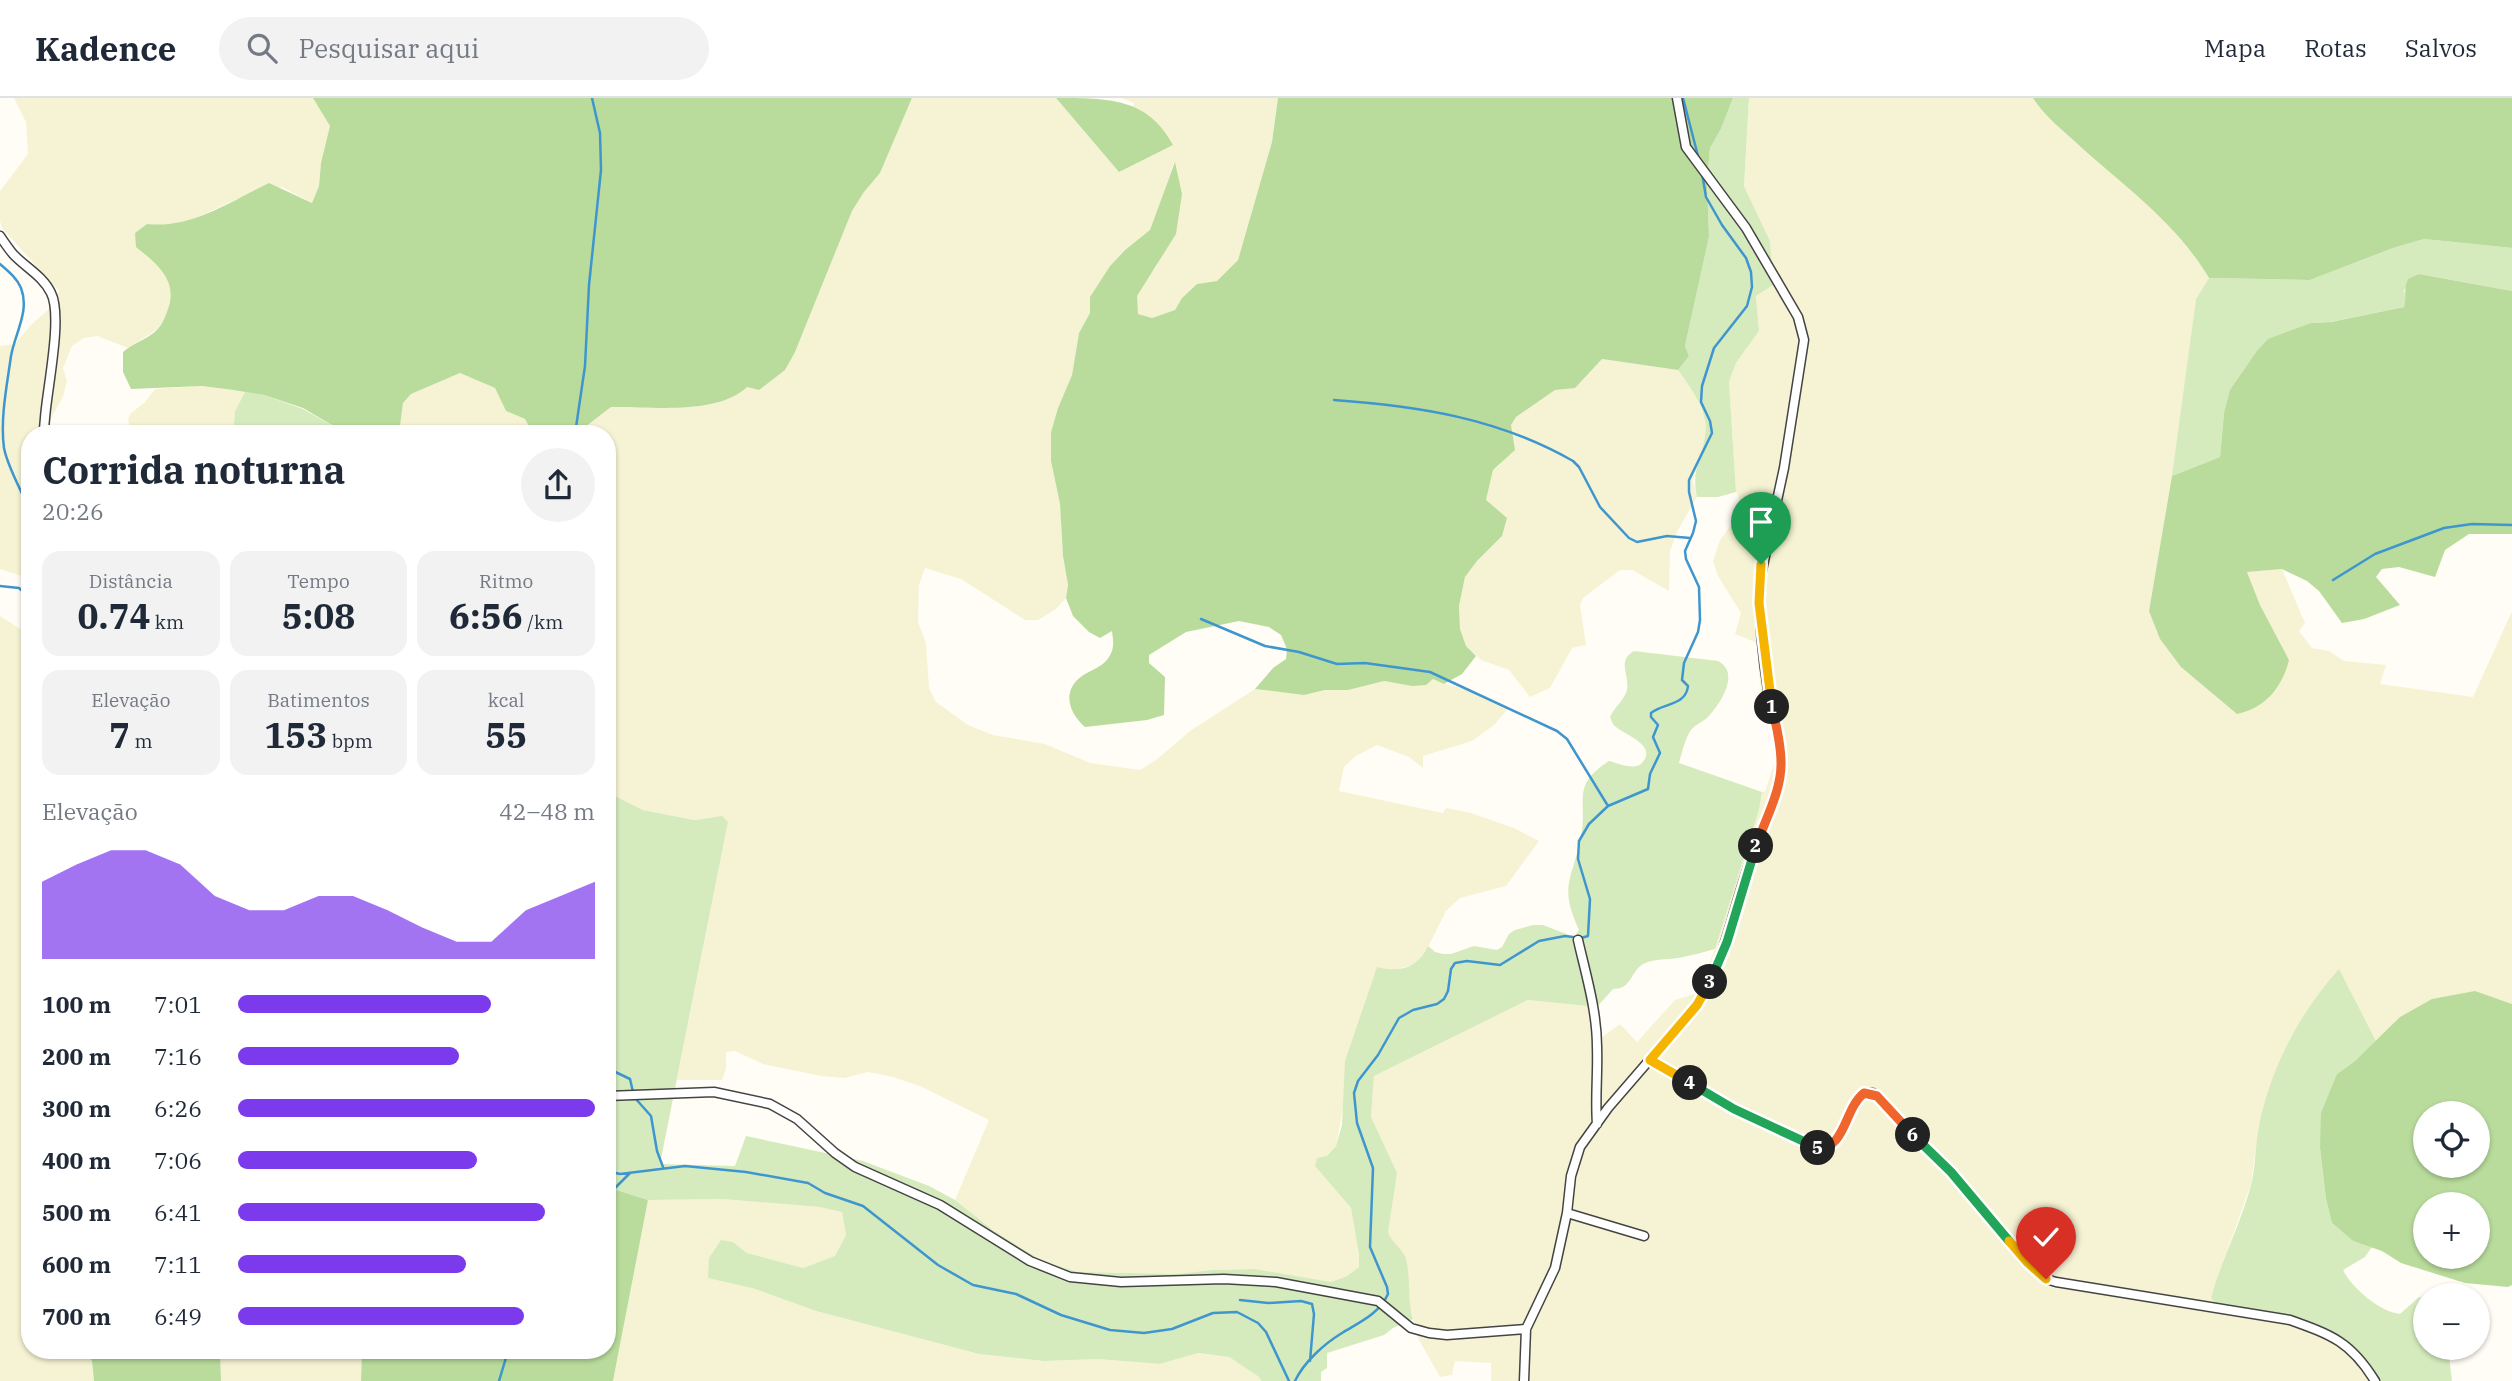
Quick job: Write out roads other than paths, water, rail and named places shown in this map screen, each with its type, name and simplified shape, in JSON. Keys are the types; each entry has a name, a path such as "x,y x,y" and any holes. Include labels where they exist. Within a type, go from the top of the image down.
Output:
{"street":[{"path":"1524,1381 1526,1329 1555,1268 1567,1213 1574,1160 1597,1124 1697,1005 1708,987 1727,942 1747,869 1779,779 1780,747 1769,693 1759,584 1784,468 1804,340 1803,328 1746,228 1686,147 1677,98"},
{"path":"0,236 13,253 43,281 55,304 44,425"},
{"path":"1578,940 1594,1006 1597,1124"},
{"path":"1650,1060 1734,1109 1819,1148 1835,1143 1856,1101 1864,1093 1873,1093 1951,1172 2028,1263 2046,1279 2290,1320 2316,1329 2350,1347 2375,1381"},
{"path":"616,1097 714,1092 770,1104 797,1119 855,1167 940,1205 1013,1252 1046,1269 1070,1277 1121,1282 1224,1279 1276,1282 1378,1301 1411,1328 1420,1332 1447,1335 1526,1329"},
{"path":"1567,1213 1644,1236"}],"waterway":[{"path":"576,425 585,366 589,285 601,170 600,133 592,98"},
{"path":"1683,98 1699,160"},
{"path":"1295,1381 1315,1354 1335,1337 1374,1312 1388,1294 1370,1247 1373,1168 1357,1123 1354,1093 1358,1081 1378,1055 1399,1018 1444,999 1455,963 1467,961 1500,965 1539,941 1565,936 1588,936 1590,899 1578,859 1579,841 1589,824 1608,806 1648,789 1650,774 1660,753 1653,737 1658,725 1651,713 1679,701 1686,692 1688,686 1682,680 1684,663 1698,632 1700,620 1699,587 1685,551 1696,521 1689,480 1712,433 1710,421 1701,402 1702,386 1714,348 1747,306 1752,287 1746,258 1706,197 1702,173"},
{"path":"0,264 17,281 24,305 13,347 3,414 4,448 21,492"},
{"path":"1334,400 1427,411 1487,424 1516,434 1573,461 1579,467 1600,507 1629,538 1637,542 1667,536 1690,538"},
{"path":"2333,580 2375,554 2444,528 2472,524 2512,525"},
{"path":"0,586 21,590"},
{"path":"1201,619 1265,646 1299,652 1337,664 1365,663 1430,672 1557,731 1567,739 1608,806"},
{"path":"616,1072 630,1079 633,1092"},
{"path":"635,1098 651,1116 657,1151 663,1167"},
{"path":"616,1173 685,1166 746,1172 808,1183 825,1193 863,1206 938,1265 973,1285 1016,1294 1061,1315 1110,1330 1144,1333 1172,1329 1213,1313 1237,1312 1258,1323 1266,1332 1289,1381"},
{"path":"616,1187 630,1173"},
{"path":"1240,1300 1268,1303 1301,1301 1312,1304 1314,1314 1310,1361"},
{"path":"499,1381 506,1359"}]}
